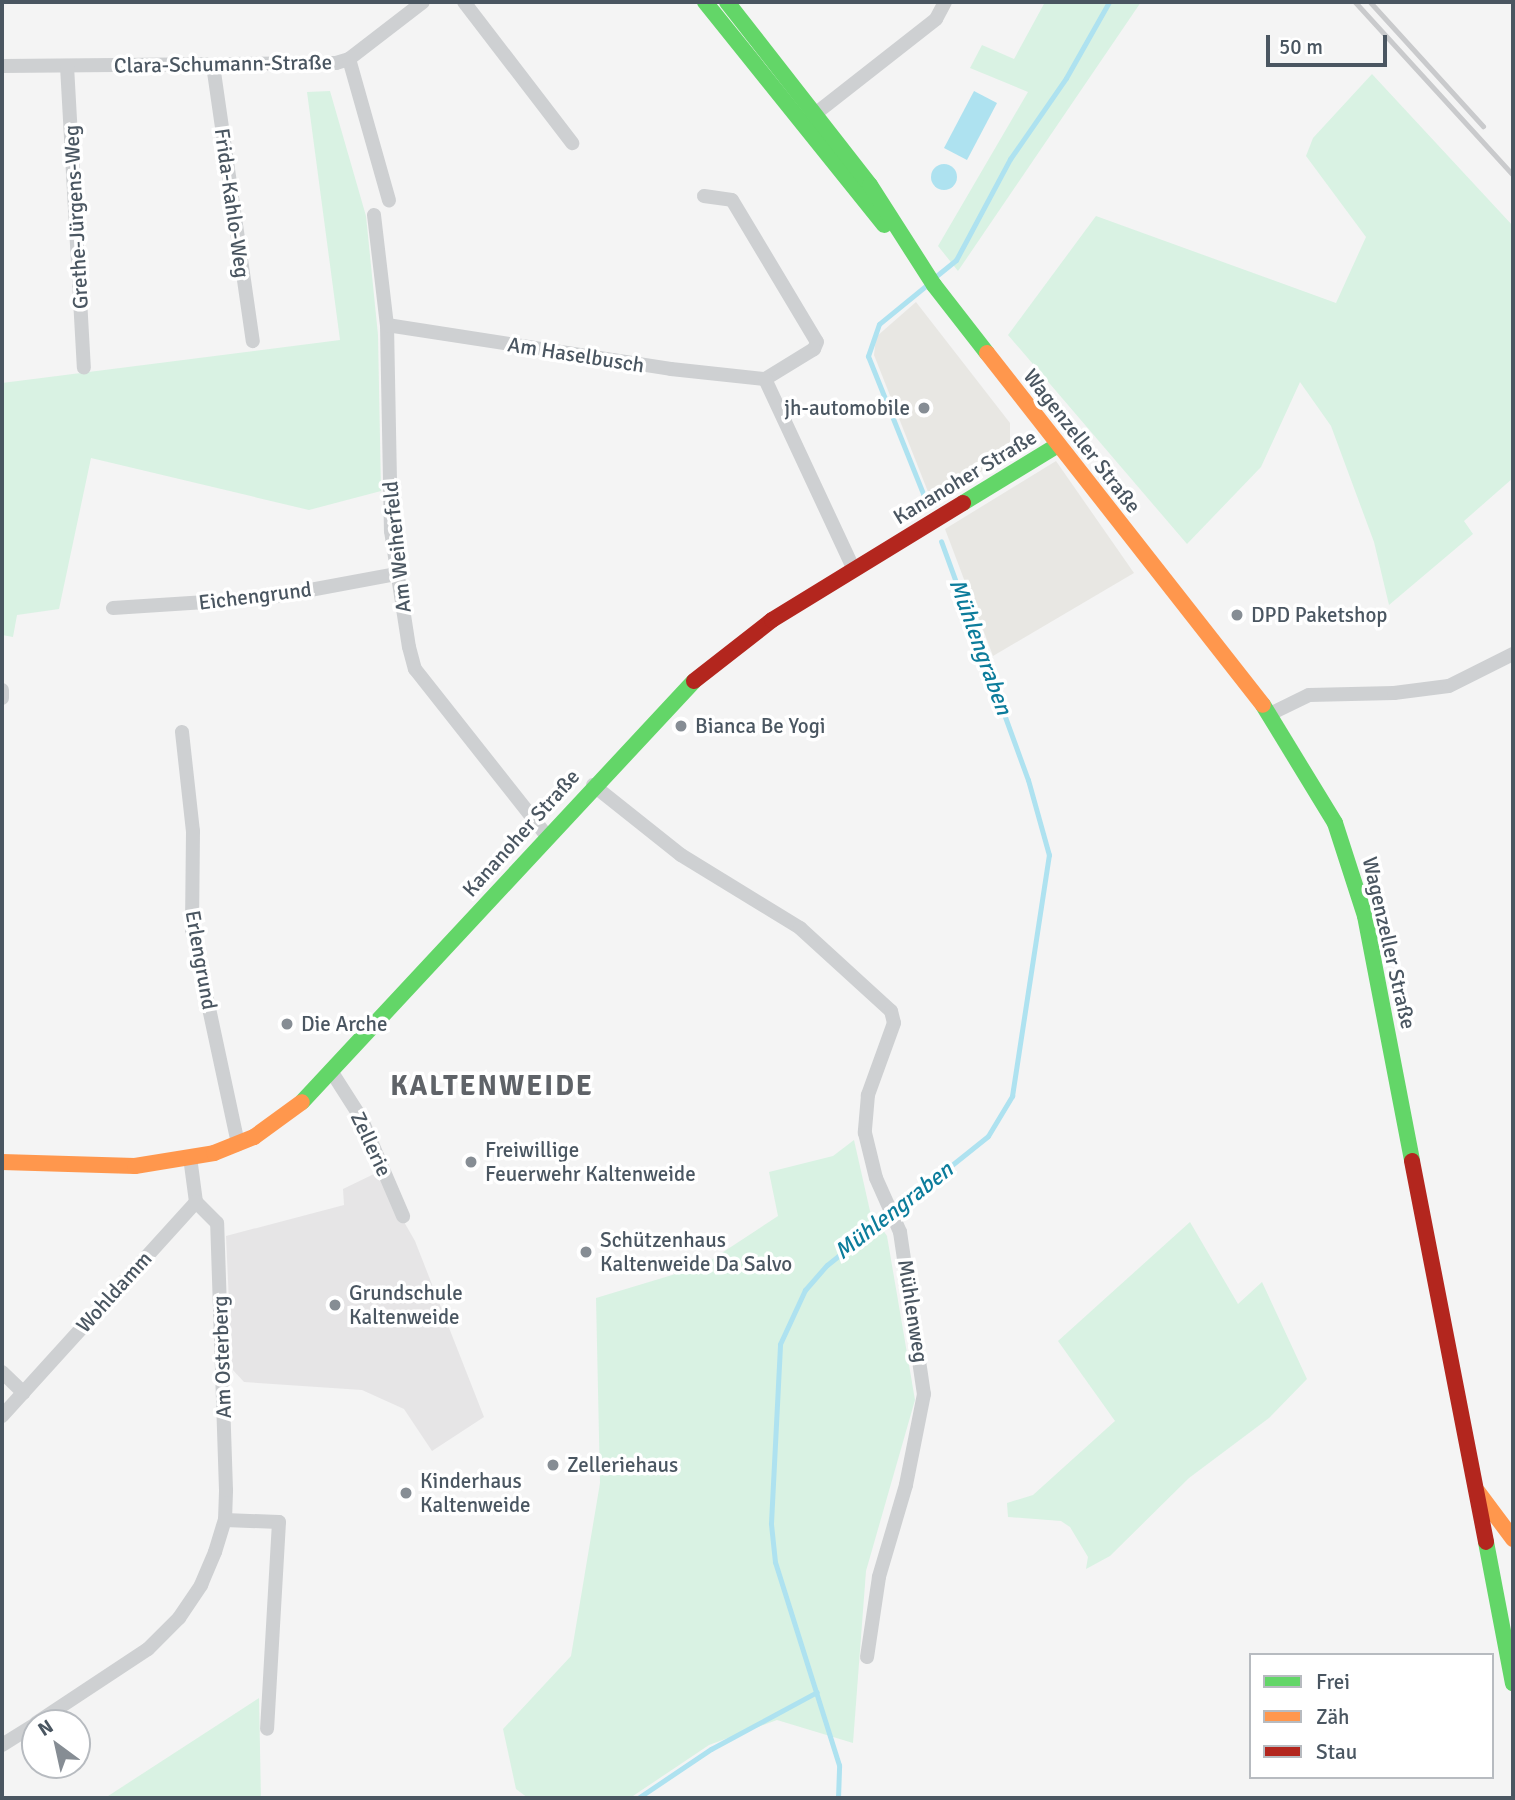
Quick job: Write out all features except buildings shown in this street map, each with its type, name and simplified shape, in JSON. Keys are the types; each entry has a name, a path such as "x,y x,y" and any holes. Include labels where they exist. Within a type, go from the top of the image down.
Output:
{"main road":[{"name":"Wagenzeller Straße","path":"705,2 855,193 915,260 1270,714 1310,777 1352,864 1444,1316 1499,1616 1508,1633 1513,1683"},
{"name":"Wagenzeller Straße","path":"727,2 870,184 915,260"},
{"name":"Kananoher Straße","path":"2,1162 135,1166 190,1157 238,1143 288,1115 333,1074 546,835 661,711 718,660 853,568 1058,445"},
{"path":"1473,1484 1513,1539"},
{"path":"1499,1616 1513,1605"}],"street":[{"name":"Clara-Schumann-Straße","path":"2,66 213,65 349,60 424,2"},
{"path":"464,2 572,143"},
{"path":"815,114 936,19 945,2"},
{"path":"349,60 389,200"},
{"name":"Frida-Kahlo-Weg","path":"213,65 253,341"},
{"name":"Grethe-Jürgens-Weg","path":"67,66 85,368"},
{"path":"704,195 732,200 817,342 814,349 765,379 853,568"},
{"name":"Am Weiherfeld","path":"374,215 387,326 389,482 397,574 415,669 546,835"},
{"name":"Am Haselbusch","path":"387,326 745,380 765,379"},
{"name":"Eichengrund","path":"113,608 267,598 397,574"},
{"path":"1270,714 1309,695 1394,693 1449,686 1513,653"},
{"path":"2,690 2,698"},
{"name":"Erlengrund","path":"182,732 193,831 192,929 238,1143"},
{"name":"Mühlenweg","path":"593,785 681,855 800,928 891,1011 894,1023 867,1095 865,1133 876,1178 896,1221 925,1394 906,1485 879,1577 867,1657"},
{"name":"Zellerie","path":"333,1074 361,1118 403,1216"},
{"path":"190,1157 196,1202"},
{"name":"Wohldamm","path":"2,1416 196,1202"},
{"name":"Am Osterberg","path":"57,1709 148,1649 179,1618 201,1585 225,1520 217,1223 196,1202"},
{"path":"2,1372 24,1393"},
{"path":"225,1520 279,1521 267,1729"},
{"name":"Am Osterberg","path":"2,1745 21,1733"}],"shaded area":[{"path":"916,302 1010,423 1010,442 997,462 932,502 874,355 876,337"},
{"path":"1056,461 1134,573 993,656 945,529"},
{"name":"Grundschule Kaltenweide","path":"376,1173 415,1241 484,1417 432,1451 404,1409 362,1390 244,1382 232,1369 226,1236 344,1205 343,1189"}],"green space":[{"path":"1045,2 1141,2 958,271 938,246 1028,92 970,68 982,45 1014,59"},
{"path":"1372,74 1513,226 1513,478 1464,521 1473,534 1389,605 1374,542 1331,426 1300,382 1261,467 1187,544 1008,335 1096,216 1336,303 1366,237 1306,156 1313,138"},
{"path":"330,91 366,216 378,335 381,491 309,510 91,458 59,609 17,615 13,637 2,635 2,383 340,340 307,92"},
{"path":"854,1140 870,1211 887,1236 915,1400 866,1571 853,1743 777,1720 709,1745 630,1798 528,1798 516,1789 503,1729 571,1656 600,1483 596,1298 702,1266 778,1216 769,1172 833,1156"},
{"path":"1190,1222 1238,1304 1262,1282 1307,1379 1269,1418 1189,1478 1110,1556 1086,1569 1088,1557 1070,1527 1061,1521 1008,1517 1007,1503 1033,1495 1115,1421 1058,1341"},
{"path":"259,1698 261,1798 105,1798"}],"water":[{"path":"974,91 997,103 967,160 944,148"},
{"path":"944,164 953,168 957,177 953,186 944,190 935,186 931,177 935,168"}],"waterway":[{"name":"Mühlengraben","path":"935,277 956,260 1010,159 1066,78 1109,2"},
{"name":"Mühlengraben","path":"928,284 879,324 868,356 928,506"},
{"name":"Mühlengraben","path":"838,1798 839,1765 775,1562 771,1523 780,1344 805,1290 827,1265 988,1136 1012,1096 1049,855 1028,780 941,541"},
{"name":"Mühlengraben","path":"638,1798 711,1749 817,1692"}],"railway":[{"path":"1355,2 1513,175"},
{"path":"1370,2 1483,126"}],"traffic: fast":[{"path":"705,2 884,225"},
{"path":"727,2 870,185 934,285 987,353"},
{"path":"963,503 1058,445"},
{"path":"302,1102 694,681"},
{"path":"1263,705 1335,823 1365,916 1412,1161"},
{"path":"1486,1542 1513,1683"}],"traffic: slow":[{"path":"987,353 1263,705"},
{"path":"2,1162 135,1166 214,1153 254,1137 302,1102"},
{"path":"1478,1492 1513,1539"}],"traffic: jam":[{"path":"694,681 772,620 963,503"},
{"path":"1412,1161 1486,1542"}],"place":[{"name":"jh-automobile","path":"924,408"},
{"name":"DPD Paketshop","path":"1237,615"},
{"name":"Bianca Be Yogi","path":"681,726"},
{"name":"Die Arche","path":"287,1024"},
{"name":"Freiwillige Feuerwehr Kaltenweide","path":"471,1162"},
{"name":"Schützenhaus Kaltenweide Da Salvo","path":"586,1252"},
{"name":"Grundschule Kaltenweide","path":"335,1305"},
{"name":"Zelleriehaus","path":"553,1465"},
{"name":"Kinderhaus Kaltenweide","path":"406,1493"}],"district":[{"name":"KALTENWEIDE","path":"492,1086"}]}
